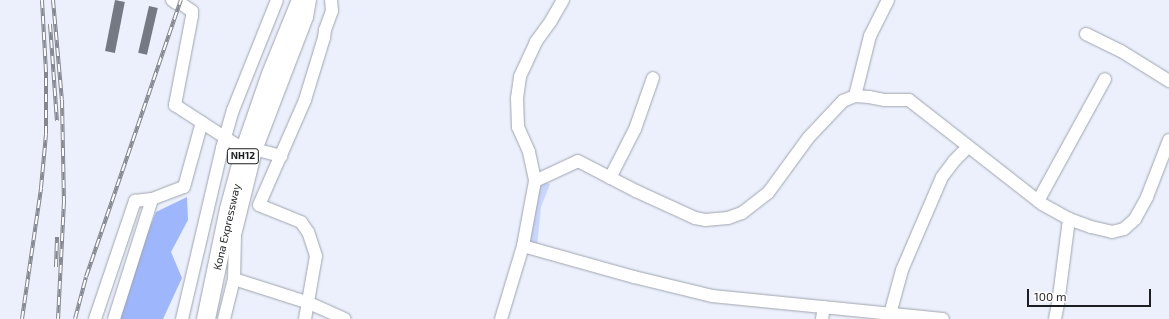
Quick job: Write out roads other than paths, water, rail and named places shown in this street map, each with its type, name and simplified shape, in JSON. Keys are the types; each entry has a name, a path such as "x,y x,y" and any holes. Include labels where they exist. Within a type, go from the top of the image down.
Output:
{"highway":[{"name":"Kona Expressway","path":"195,319 263,60 288,0"},
{"name":"Kona Expressway","path":"206,319 229,209 240,145 301,0"}],"street":[{"path":"224,319 234,278 240,145 233,110 277,0"},
{"path":"182,319 209,198 240,145 307,16 310,0"},
{"path":"305,319 316,256 308,232 300,222 258,205 305,100 332,11 331,0"},
{"path":"501,319 523,246 535,181 529,152 518,127 517,98 520,77 536,42 551,21 563,0"},
{"path":"855,96 870,36 888,0"},
{"path":"177,3 192,11 192,16 175,105 240,145 281,156"},
{"path":"1086,34 1121,51 1169,81"},
{"path":"610,178 635,128 653,78"},
{"path":"1038,201 1105,79"},
{"path":"535,181 578,161 636,192 695,218 705,220 728,218 742,214 768,193 809,137 843,101 855,96 869,96 884,100 909,100 1038,201 1069,219 1091,227 1112,232 1124,229 1131,224 1147,197 1169,140"},
{"path":"95,319 135,201 152,199 184,187 202,122"},
{"path":"890,314 902,270 942,177 954,161 968,147"},
{"path":"114,319 152,199"},
{"path":"1055,319 1069,219"},
{"path":"523,246 634,277 712,296 823,313 890,314 943,319"},
{"path":"234,278 309,303 345,319"}],"water":[{"path":"187,197 188,220 171,252 182,278 163,319 120,319 144,242 156,212"}],"railway":[{"path":"22,319 41,188 46,134 46,72 42,0"},
{"path":"53,0 62,100 64,201 58,319"},
{"path":"75,319 86,277 181,0"},
{"path":"50,24 57,121"},
{"path":"56,267 57,237"}]}
